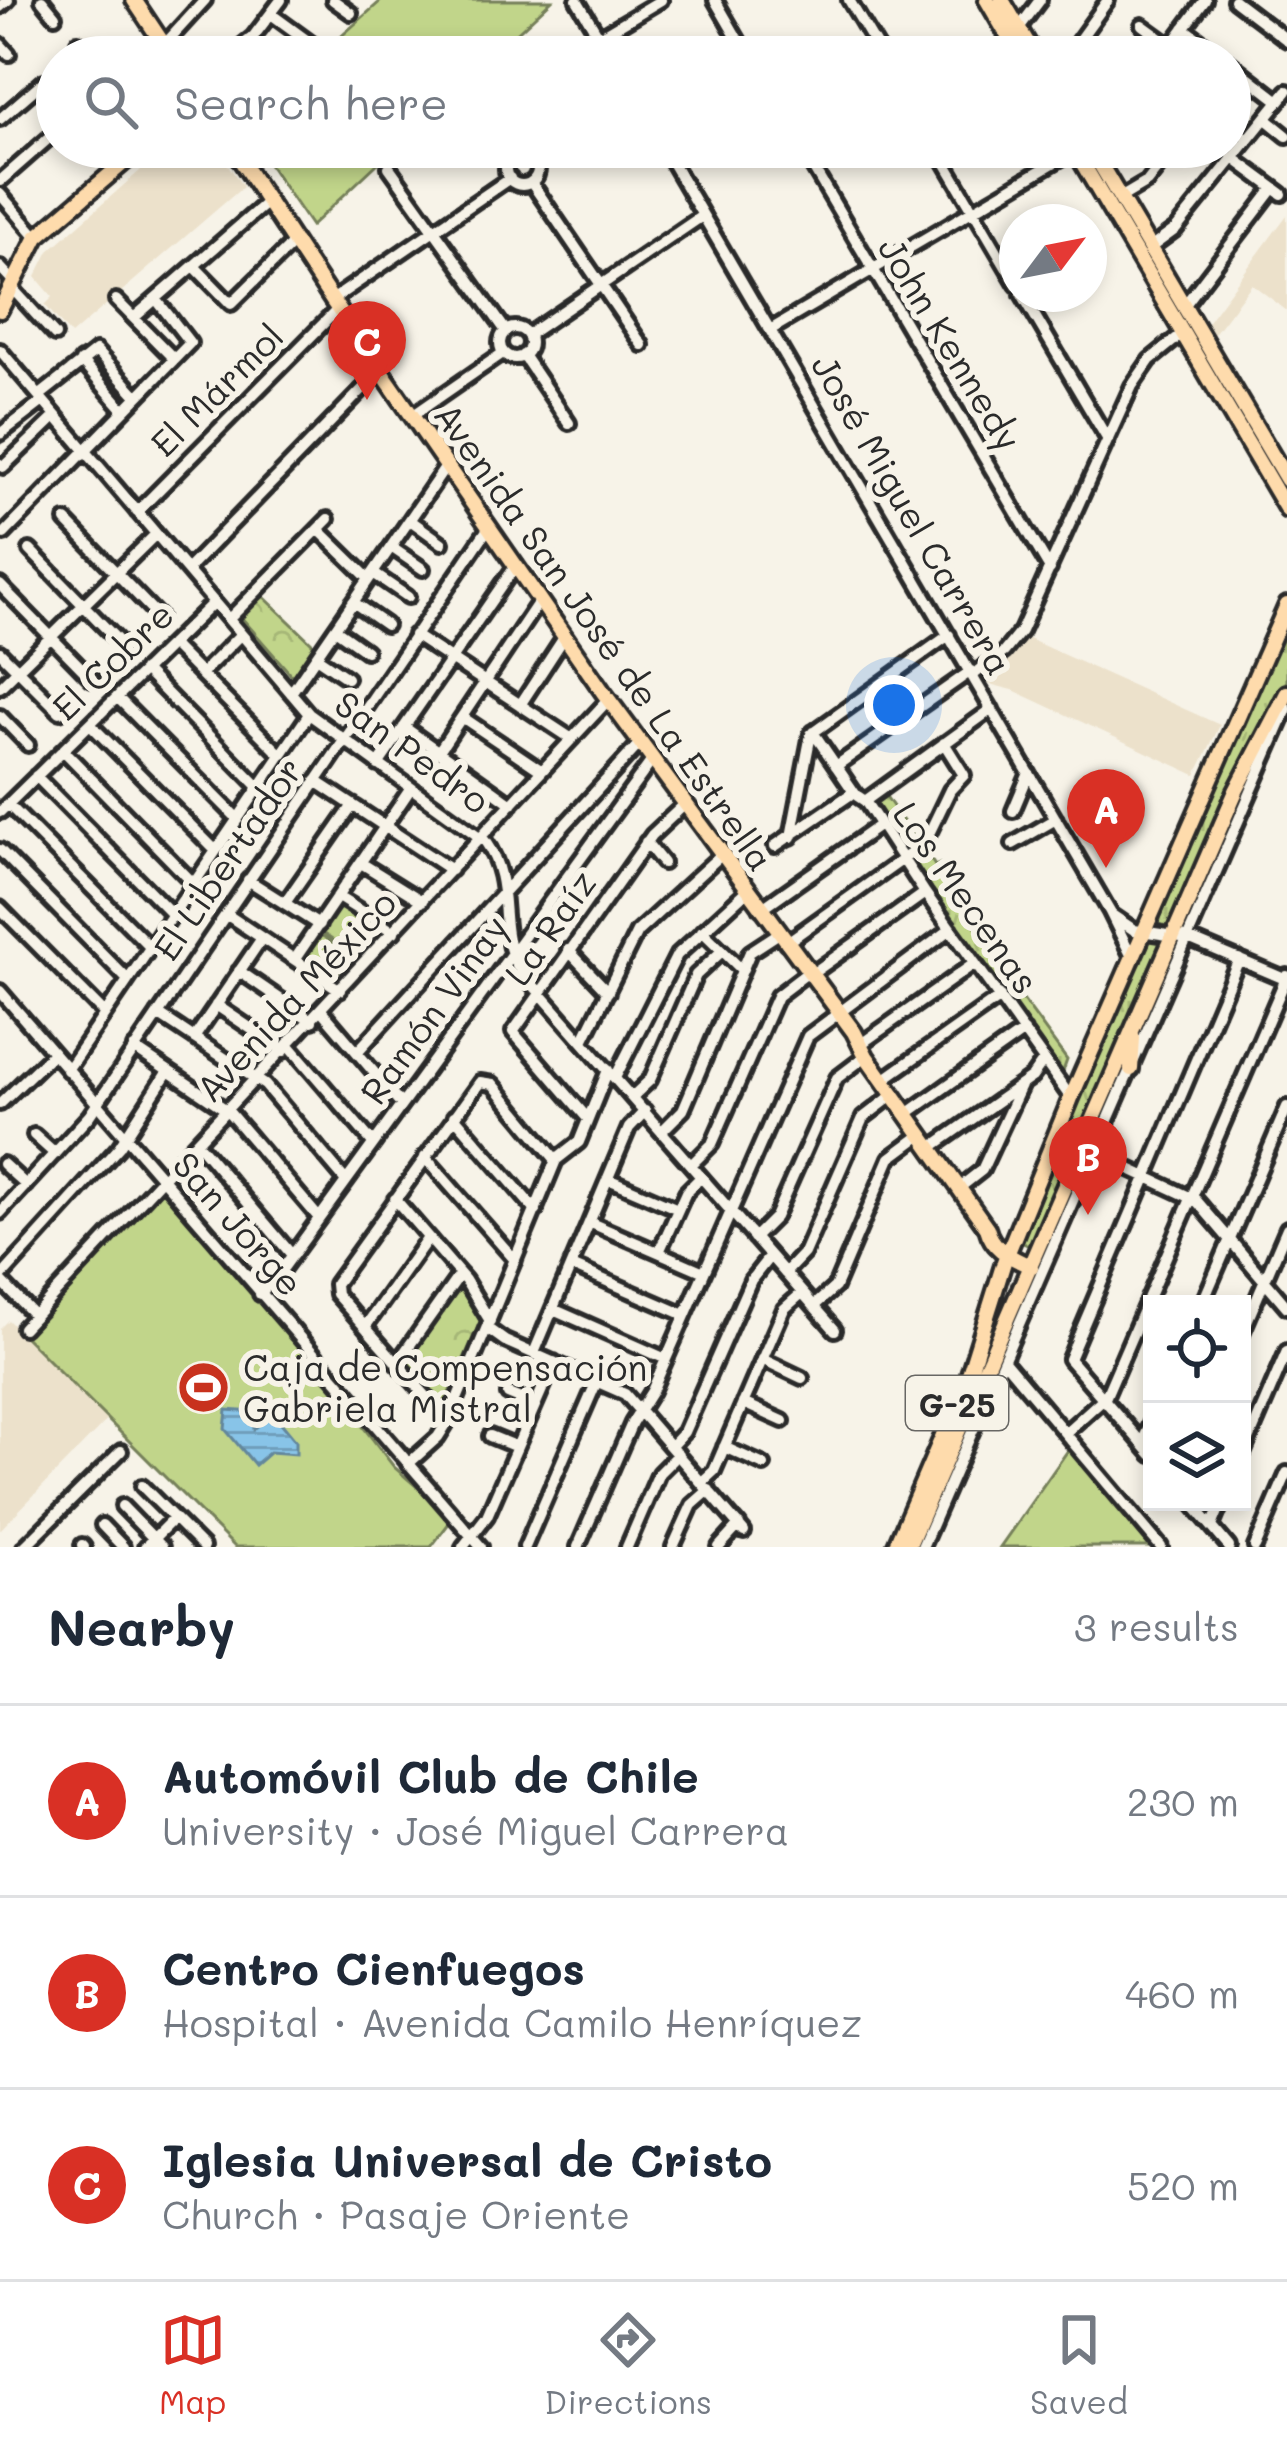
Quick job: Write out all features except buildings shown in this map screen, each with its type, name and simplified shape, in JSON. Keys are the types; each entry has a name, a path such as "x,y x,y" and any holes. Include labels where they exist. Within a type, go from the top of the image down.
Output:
{"main road":[{"path":"987,0 1008,36"},
{"path":"1003,0 1024,36"},
{"path":"140,3 157,36"},
{"path":"0,310 38,237 117,168"},
{"name":"Avenida San José de La Estrella","path":"245,168 609,699 864,1050 987,1228 996,1248 1035,1258"},
{"path":"1090,168 1287,510"},
{"path":"1095,168 1120,199 1287,479"},
{"name":"G-25","path":"895,1547 968,1377 1009,1250 1071,1098 1287,605"},
{"name":"G-25","path":"908,1547 1134,1028 1181,937 1245,770 1287,693"},
{"path":"1131,1069 1134,1028"},
{"path":"1035,1258 1060,1233"},
{"path":"997,1346 1005,1362"}],"street":[{"path":"0,7 8,0"},
{"path":"42,0 55,16"},
{"path":"177,36 205,0"},
{"path":"254,36 280,0"},
{"path":"333,0 351,13"},
{"path":"577,0 598,36"},
{"path":"601,36 661,0"},
{"path":"715,0 736,36"},
{"path":"849,0 870,36"},
{"path":"1019,28 1040,0"},
{"path":"1082,36 1108,0"},
{"path":"1234,0 1287,40"},
{"path":"1178,36 1199,2"},
{"path":"271,14 301,36"},
{"path":"1142,25 1152,36"},
{"path":"1184,28 1194,36"},
{"path":"1251,76 1283,96 1251,136"},
{"path":"0,119 36,89"},
{"path":"1266,118 1287,136"},
{"path":"0,181 36,149"},
{"path":"390,168 506,331"},
{"path":"507,168 519,184 531,182 537,168"},
{"name":"José Miguel Carrera","path":"675,168 950,635 1133,959"},
{"name":"John Kennedy","path":"813,168 1050,569"},
{"path":"948,168 999,254"},
{"path":"770,330 1045,168"},
{"path":"1120,199 1147,182 1158,168"},
{"path":"1150,248 1176,229 1223,168"},
{"path":"1184,306 1278,191 1247,168"},
{"name":"El Mármol","path":"137,512 335,304 510,178"},
{"path":"531,182 642,345"},
{"path":"0,194 38,237"},
{"path":"136,316 268,202"},
{"path":"528,335 702,216"},
{"path":"194,266 231,304 294,242"},
{"path":"0,267 55,335"},
{"path":"4,534 190,340 156,298"},
{"path":"116,300 174,359"},
{"path":"1033,312 1108,440"},
{"path":"520,328 528,335 530,345 523,356 512,358 503,353 500,344 506,331 520,328"},
{"path":"836,766 997,659 1016,638 1138,376 1183,333"},
{"name":"San Pedro","path":"0,350 309,714 482,837 500,865 511,953 538,992 835,1330"},
{"path":"0,434 96,351 137,397"},
{"path":"412,416 503,353"},
{"path":"523,356 569,423"},
{"path":"81,362 124,410"},
{"path":"187,570 381,370"},
{"path":"1,466 56,416"},
{"path":"291,694 446,465"},
{"path":"229,620 328,519"},
{"path":"410,520 442,543"},
{"path":"67,521 159,617"},
{"name":"El Libertador","path":"0,1213 97,1105 489,526"},
{"path":"318,529 371,576 408,597"},
{"path":"0,687 156,534"},
{"path":"391,547 423,569"},
{"path":"30,550 124,647"},
{"path":"378,765 516,565"},
{"path":"0,585 92,679"},
{"path":"439,751 540,600"},
{"name":"El Cobre","path":"4,808 214,602"},
{"path":"353,602 386,625"},
{"path":"335,629 366,650"},
{"path":"201,674 241,634"},
{"path":"414,635 572,740"},
{"path":"791,837 813,732 950,635"},
{"path":"520,705 565,636"},
{"path":"171,644 281,755"},
{"path":"0,652 60,712"},
{"path":"316,657 347,678"},
{"path":"144,670 259,787"},
{"path":"117,698 238,819"},
{"name":"Avenida México","path":"22,1328 609,699"},
{"path":"775,846 992,709"},
{"path":"922,1547 1131,1069 1181,937 1287,709"},
{"path":"67,1070 309,714"},
{"path":"0,716 28,745"},
{"path":"462,717 542,771"},
{"path":"89,724 216,851"},
{"path":"404,727 512,804"},
{"name":"Los Mecenas","path":"813,732 1071,1098"},
{"path":"357,1052 641,742"},
{"path":"662,1131 683,1110 749,952 782,938 927,841 950,790 963,778 963,770 944,742"},
{"path":"63,750 194,884"},
{"name":"Ramón Vinay","path":"260,1294 653,759"},
{"path":"1013,811 1029,773"},
{"path":"36,776 173,914"},
{"path":"316,781 451,870"},
{"path":"295,959 411,788"},
{"name":"La Raíz","path":"588,1119 513,1034 646,842 686,803"},
{"path":"286,903 353,805"},
{"path":"4,808 151,947"},
{"path":"1012,844 1056,819"},
{"path":"761,909 880,825"},
{"path":"646,842 663,862"},
{"path":"0,850 128,980"},
{"path":"583,1042 637,932 722,854"},
{"path":"361,862 422,901"},
{"path":"248,880 319,925"},
{"path":"408,1464 448,1421 556,1160 579,1142 677,955 748,890"},
{"path":"691,1165 712,1144 777,996 925,892"},
{"path":"338,896 394,932"},
{"path":"0,908 105,1014"},
{"path":"1065,1432 1105,1399 1287,978 1181,937 1125,926 1110,912"},
{"path":"226,914 340,990"},
{"path":"578,1547 807,1038 835,1012 951,929"},
{"path":"702,931 742,970"},
{"path":"194,1038 262,938"},
{"path":"568,950 608,992"},
{"path":"632,1097 650,1080 696,975 722,951"},
{"path":"1142,1443 1069,1359 1239,959"},
{"path":"754,1238 775,1217 837,1078 864,1050 975,963"},
{"path":"239,971 317,1016 357,1052 401,1104"},
{"path":"883,1080 1000,997"},
{"name":"San Jorge","path":"2,998 408,1464 467,1542 481,1547"},
{"path":"216,1005 286,1048 373,1144"},
{"path":"158,1014 265,1085 346,1180"},
{"path":"907,1114 1024,1031"},
{"path":"134,1048 228,1111 320,1218"},
{"path":"0,1104 52,1053"},
{"path":"814,1306 835,1287 890,1158 926,1142 1023,1083 1044,1060"},
{"path":"34,1315 0,1279 125,1138 168,1071"},
{"path":"448,1421 334,1287 424,1157 484,1081 493,1084 556,1160"},
{"path":"959,1188 982,1170 1023,1083"},
{"path":"785,1273 802,1256 863,1118 893,1095"},
{"path":"1206,1295 1287,1107"},
{"path":"534,1353 629,1128 645,1111"},
{"path":"454,1117 536,1211"},
{"path":"34,1136 55,1154"},
{"path":"198,1144 292,1255"},
{"path":"1095,1153 1192,1197 1287,1307"},
{"path":"424,1157 515,1260"},
{"path":"3,1164 26,1185"},
{"path":"659,1252 688,1189 701,1177"},
{"path":"608,1179 678,1209"},
{"path":"395,1199 460,1274 488,1324 534,1353 623,1392 640,1410 742,1528 718,1547"},
{"path":"591,1223 704,1272"},
{"path":"1251,1311 1287,1228"},
{"path":"365,1327 428,1238"},
{"path":"627,1547 751,1280 770,1256"},
{"path":"572,1266 685,1315"},
{"path":"397,1363 460,1274"},
{"path":"673,1547 714,1471 784,1309 802,1293"},
{"path":"553,1309 666,1359"},
{"path":"1251,1435 1287,1351"},
{"path":"762,1359 802,1378"},
{"path":"467,1542 487,1516 554,1362"},
{"path":"1005,1362 1161,1547"},
{"path":"525,1547 597,1381"},
{"path":"508,1394 535,1406"},
{"path":"743,1403 783,1421"},
{"path":"490,1436 517,1447"},
{"path":"724,1447 764,1465"},
{"path":"24,1547 121,1451"},
{"path":"1255,1547 1287,1473"},
{"path":"142,1486 203,1547"},
{"path":"122,1507 154,1544 174,1518"},
{"path":"1199,1511 1229,1547"},
{"path":"1212,1526 1218,1511"},
{"path":"102,1526 123,1547"}],"shaded area":[{"path":"143,168 230,168 243,187 71,335 45,305 53,297 36,277 49,251"},
{"path":"1287,215 1287,311 1252,284 1213,335 1206,324"},
{"path":"1022,636 1220,725 1196,775 1013,690 989,684 984,676 1002,666"},
{"path":"8,1320 108,1419 0,1530 0,1328"}],"green space":[{"path":"382,0 552,0 513,36 342,36"},
{"path":"271,168 373,168 311,226"},
{"path":"261,594 315,646 294,678 240,616"},
{"path":"1287,623 1287,681 1250,746 1174,927 1157,924"},
{"path":"883,792 918,843 905,852 870,801"},
{"path":"927,853 935,866 940,864 999,967 1067,1060 1061,1077 913,862"},
{"path":"339,902 372,926 353,954 319,931"},
{"path":"317,932 352,957 333,978 300,955"},
{"path":"1150,939 1167,942 1035,1248 1018,1241"},
{"name":"Caja de Compensación Gabriela Mistral","path":"158,1185 308,1355 394,1467 453,1518 431,1547 235,1547 21,1333"},
{"path":"458,1283 482,1317 443,1407 402,1362"},
{"path":"1071,1446 1154,1547 1000,1547"}],"water":[{"name":"Caja de Compensación Gabriela Mistral","path":"227,1410 252,1412 254,1429 273,1413 296,1441 296,1454 270,1452 255,1465 225,1429"}],"place":[{"name":"Iglesia Universal de Cristo","path":"367,400"},
{"name":"Automóvil Club de Chile","path":"1106,868"},
{"name":"Centro Cienfuegos","path":"1088,1215"},
{"name":"Caja de Compensación Gabriela Mistral","path":"204,1387"}]}
